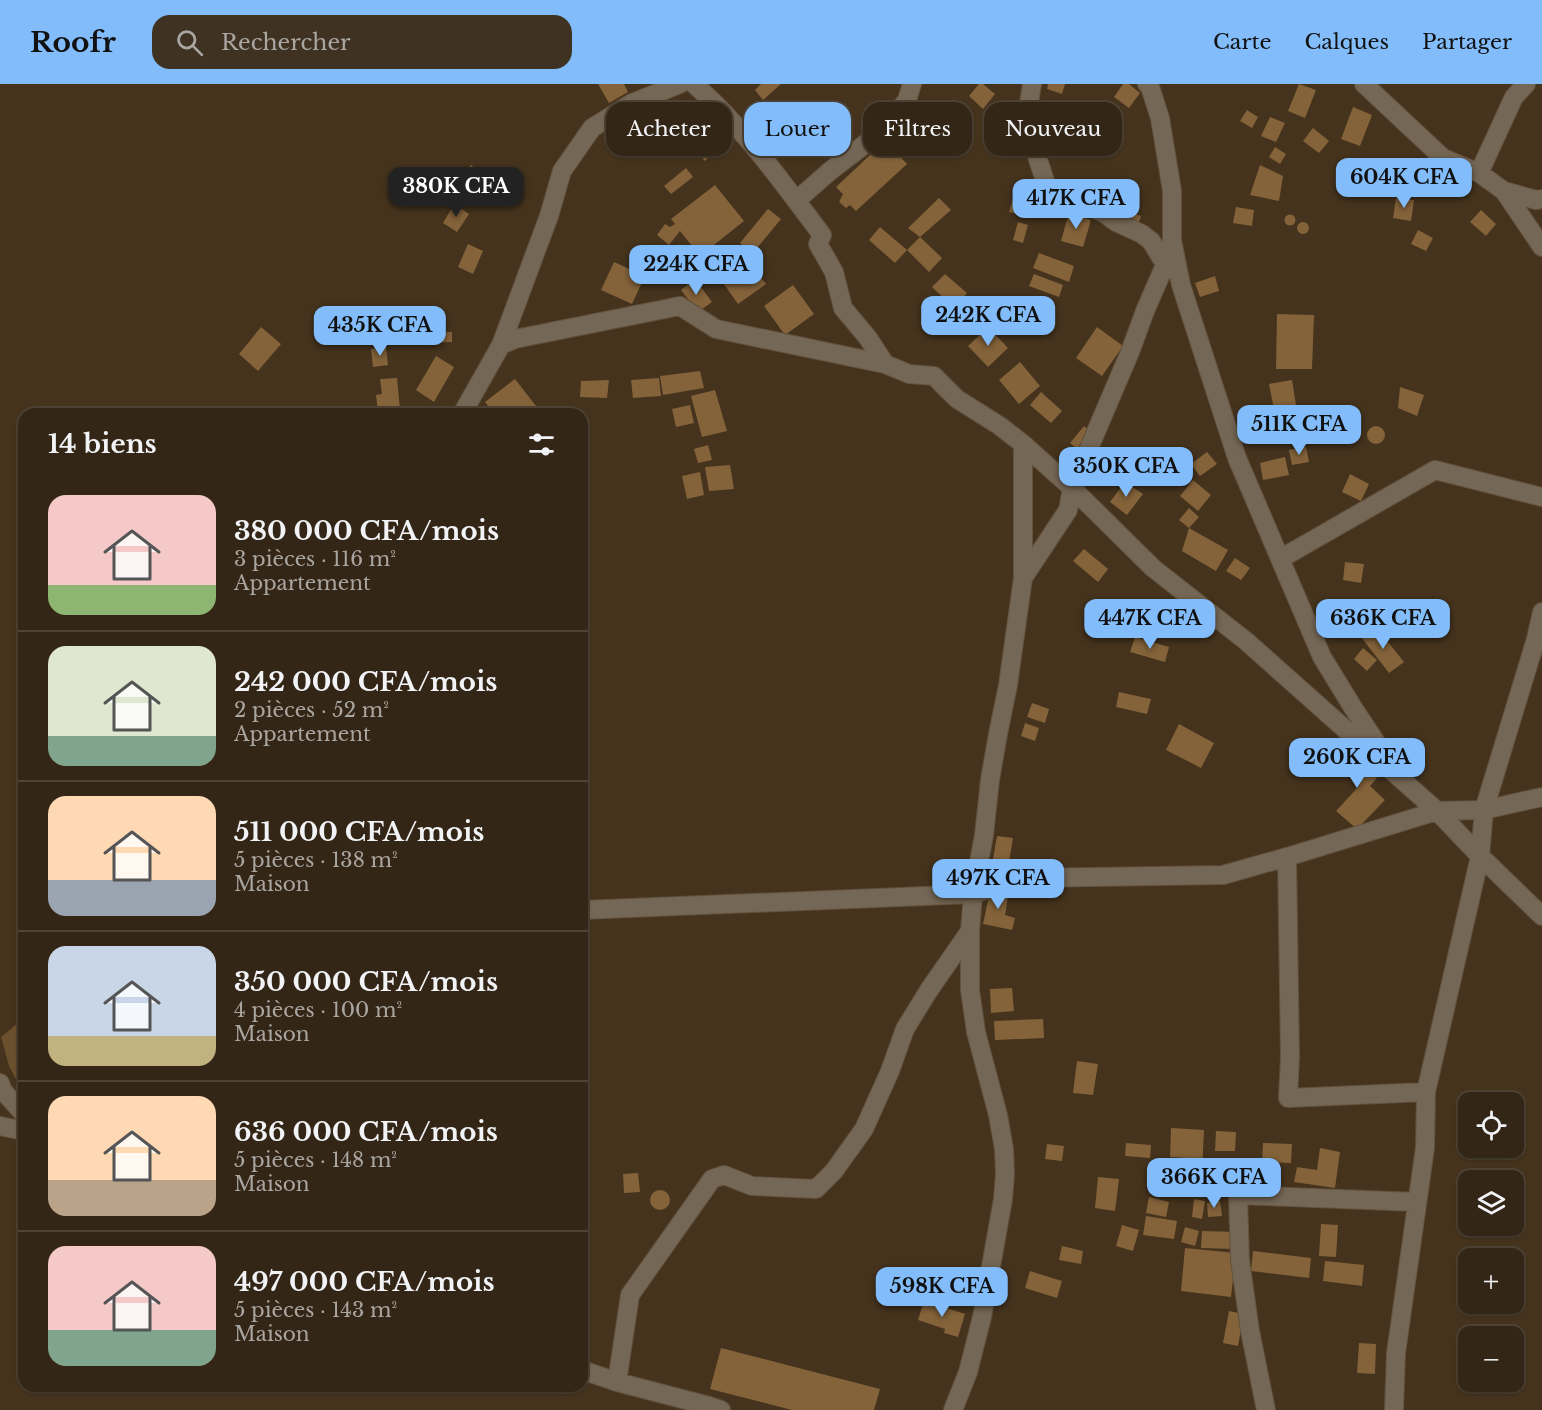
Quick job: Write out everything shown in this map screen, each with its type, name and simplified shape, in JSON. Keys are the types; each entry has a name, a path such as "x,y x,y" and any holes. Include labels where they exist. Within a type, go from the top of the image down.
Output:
{"street":[{"path":"465,408 501,345 549,216 562,171 592,128 632,103 680,84"},
{"path":"694,84 734,123 822,235 818,244 834,272 843,308 868,338 885,364"},
{"path":"796,200 886,128 907,100 912,84"},
{"path":"1032,84 1027,116 1032,141 1046,184 1065,196 1104,213 1116,222 1142,234 1151,241 1165,265 1181,285"},
{"path":"1148,84 1160,118 1172,191 1172,240 1181,285 1237,458 1322,657 1393,771"},
{"path":"1160,118 1162,84"},
{"path":"1364,84 1443,158 1479,173 1504,191 1536,200 1542,199"},
{"path":"1479,173 1514,97 1526,84"},
{"path":"1504,191 1542,247"},
{"path":"1023,578 1068,510 1072,488 1130,352 1165,265 1172,240"},
{"path":"501,345 515,339 680,306 716,328 885,364 909,374 934,376 957,399 1000,426 1023,444 1072,488 1153,568 1246,640 1437,811 1542,916"},
{"path":"953,1410 968,1372 978,1334 998,1230 1005,1174 1004,1149 998,1115 976,1032 970,990 970,932 973,894 984,835 990,780 1023,578 1023,444"},
{"path":"1280,559 1435,470 1542,498"},
{"path":"1394,1410 1396,1353 1425,1148 1426,1092 1480,856 1484,810 1536,639 1542,612"},
{"path":"588,910 973,894 1028,878 1223,875 1437,811 1484,810 1542,797"},
{"path":"1287,857 1290,1057 1288,1098 1426,1092"},
{"path":"616,1382 630,1295 712,1179 724,1175 752,1186 816,1189 834,1171 864,1129 890,1071 905,1029 970,932"},
{"path":"0,1083 3,1091 18,1107"},
{"path":"0,1125 18,1130"},
{"path":"1266,1410 1250,1331 1240,1260 1238,1195 1416,1202"},
{"path":"588,1372 720,1410"}],"shaded area":[{"path":"18,1023 18,1083 9,1066 1,1037"}],"building":[{"path":"598,84 624,84 628,92 608,102"},
{"path":"761,84 781,84 763,100 755,90"},
{"path":"979,84 983,84 995,94 989,102 984,102 983,109 969,96"},
{"path":"1048,84 1065,84 1062,94 1047,89"},
{"path":"1123,84 1129,84 1140,93 1129,108 1114,97"},
{"path":"1299,84 1316,90 1305,118 1288,111"},
{"path":"1353,107 1372,115 1360,146 1341,139"},
{"path":"1247,110 1258,117 1252,128 1240,121"},
{"path":"1270,117 1285,123 1276,142 1261,136"},
{"path":"1313,128 1329,141 1319,153 1303,141"},
{"path":"1275,147 1286,154 1280,164 1269,157"},
{"path":"700,156 710,156 705,161"},
{"path":"869,156 899,156 907,164 856,211 850,205 846,208 839,202 843,194 836,187"},
{"path":"471,165 483,176 472,189 460,178"},
{"path":"1260,165 1283,176 1279,201 1250,195"},
{"path":"686,168 693,177 671,194 664,186"},
{"path":"1410,171 1416,177 1410,183 1404,177"},
{"path":"1427,176 1433,176 1437,183 1433,190 1427,190 1423,186 1423,180"},
{"path":"1018,182 1037,188 1028,217 1009,212"},
{"path":"715,185 744,221 700,256 680,231 669,245 657,235 665,224 670,227 675,224 671,219"},
{"path":"939,198 951,210 920,237 908,228"},
{"path":"1396,198 1414,200 1411,221 1393,218"},
{"path":"454,204 469,214 457,232 443,223"},
{"path":"1236,207 1254,210 1252,226 1233,223"},
{"path":"768,209 781,219 752,254 740,243"},
{"path":"1126,210 1141,216 1137,227 1122,221"},
{"path":"1481,210 1496,224 1486,236 1470,222"},
{"path":"1069,213 1091,220 1083,247 1061,241"},
{"path":"1290,214 1296,220 1290,226 1284,220"},
{"path":"1018,222 1028,225 1023,243 1013,240"},
{"path":"1305,222 1309,228 1305,234 1301,234 1297,226"},
{"path":"880,227 907,250 895,263 869,240"},
{"path":"1418,230 1433,238 1426,251 1411,244"},
{"path":"920,237 942,258 929,272 907,250"},
{"path":"468,244 483,251 473,274 458,267"},
{"path":"740,251 766,284 738,304 714,270"},
{"path":"1039,253 1074,266 1069,282 1033,268"},
{"path":"614,262 645,276 632,304 601,290"},
{"path":"945,274 967,293 954,308 932,287"},
{"path":"1034,274 1063,285 1059,297 1029,286"},
{"path":"1215,276 1219,291 1200,297 1195,283"},
{"path":"695,279 712,302 698,312 681,290"},
{"path":"793,285 814,314 785,335 764,306"},
{"path":"1277,314 1314,315 1312,369 1276,369"},
{"path":"437,316 439,326 424,329 421,318"},
{"path":"261,327 281,344 258,371 239,354"},
{"path":"988,327 1008,348 988,367 968,346"},
{"path":"1097,327 1123,346 1102,376 1076,358"},
{"path":"452,332 452,342 421,343 421,333"},
{"path":"386,347 388,365 373,367 371,349"},
{"path":"436,356 454,367 434,402 416,390"},
{"path":"1020,362 1040,386 1019,404 999,380"},
{"path":"700,371 704,388 663,395 660,376"},
{"path":"397,378 400,408 378,408 376,395 382,394 380,379"},
{"path":"659,378 661,396 633,398 631,380"},
{"path":"515,379 536,406 534,408 490,408 485,402"},
{"path":"609,380 607,398 580,397 581,381"},
{"path":"1292,380 1297,411 1275,414 1269,384"},
{"path":"1400,387 1424,395 1417,416 1398,408"},
{"path":"715,390 727,431 702,437 691,396"},
{"path":"1041,392 1062,411 1051,423 1030,405"},
{"path":"690,405 694,423 676,427 672,409"},
{"path":"1328,412 1332,441 1311,443 1308,414"},
{"path":"1084,426 1093,433 1079,451 1070,443"},
{"path":"1376,426 1382,429 1385,435 1382,441 1376,444 1370,441 1367,435 1370,429"},
{"path":"708,445 712,460 698,463 694,449"},
{"path":"1306,447 1309,462 1292,465 1289,450"},
{"path":"1207,452 1217,464 1200,476 1191,464"},
{"path":"1285,457 1289,475 1263,480 1260,463"},
{"path":"730,465 734,489 709,491 705,467"},
{"path":"700,472 704,495 687,499 682,476"},
{"path":"1350,474 1369,484 1361,501 1342,492"},
{"path":"1193,480 1211,495 1198,511 1180,496"},
{"path":"1125,482 1143,494 1127,515 1110,502"},
{"path":"1189,508 1199,517 1189,528 1179,520"},
{"path":"1189,528 1228,550 1216,571 1182,551"},
{"path":"1084,549 1108,569 1098,582 1073,561"},
{"path":"1235,558 1250,568 1241,580 1226,571"},
{"path":"1345,562 1364,564 1361,583 1343,580"},
{"path":"1376,627 1404,662 1389,673 1361,637"},
{"path":"1135,637 1169,647 1165,662 1130,652"},
{"path":"1363,648 1377,660 1367,671 1354,659"},
{"path":"1119,692 1151,699 1147,714 1116,707"},
{"path":"1032,703 1049,709 1045,723 1027,717"},
{"path":"1025,723 1039,728 1035,741 1021,736"},
{"path":"1179,724 1214,743 1201,768 1166,750"},
{"path":"1339,745 1377,778 1370,786 1385,800 1357,829 1336,811 1360,785 1328,758"},
{"path":"997,836 1013,838 1007,874 991,871"},
{"path":"991,887 1009,890 1005,915 1015,918 1012,930 983,924"},
{"path":"1012,988 1014,1011 991,1013 990,989"},
{"path":"1043,1019 1044,1038 995,1040 994,1021"},
{"path":"1077,1061 1098,1064 1093,1095 1073,1093"},
{"path":"1171,1128 1204,1130 1202,1172 1187,1172 1188,1158 1170,1157"},
{"path":"1216,1131 1236,1132 1235,1151 1215,1151"},
{"path":"1126,1143 1151,1145 1150,1158 1125,1156"},
{"path":"1263,1143 1292,1144 1291,1163 1262,1162"},
{"path":"1047,1144 1064,1146 1062,1161 1045,1159"},
{"path":"1320,1148 1340,1152 1335,1188 1294,1182 1297,1167 1317,1170"},
{"path":"638,1173 640,1192 624,1193 623,1174"},
{"path":"1098,1177 1119,1179 1115,1211 1095,1208"},
{"path":"660,1190 667,1193 670,1200 667,1207 660,1210 653,1207 650,1200 653,1193"},
{"path":"1149,1197 1169,1202 1166,1217 1146,1213"},
{"path":"1194,1199 1205,1201 1202,1219 1192,1217"},
{"path":"1220,1201 1222,1216 1208,1217 1207,1203"},
{"path":"1146,1216 1177,1221 1174,1239 1143,1235"},
{"path":"1321,1224 1338,1225 1336,1257 1319,1256"},
{"path":"1122,1225 1139,1230 1133,1251 1116,1246"},
{"path":"1185,1227 1199,1231 1195,1246 1181,1242"},
{"path":"1202,1231 1237,1232 1236,1249 1201,1248"},
{"path":"1062,1246 1083,1251 1081,1264 1059,1260"},
{"path":"1185,1248 1236,1253 1231,1297 1181,1291"},
{"path":"1253,1251 1311,1258 1309,1278 1251,1271"},
{"path":"1325,1261 1364,1265 1362,1286 1323,1281"},
{"path":"1030,1271 1062,1281 1057,1298 1025,1288"},
{"path":"924,1301 965,1314 958,1337 944,1333 945,1329 918,1320"},
{"path":"1229,1311 1244,1314 1238,1346 1223,1343"},
{"path":"1359,1343 1376,1344 1375,1374 1357,1373"},
{"path":"721,1348 880,1389 874,1410 792,1410 710,1389"}]}
